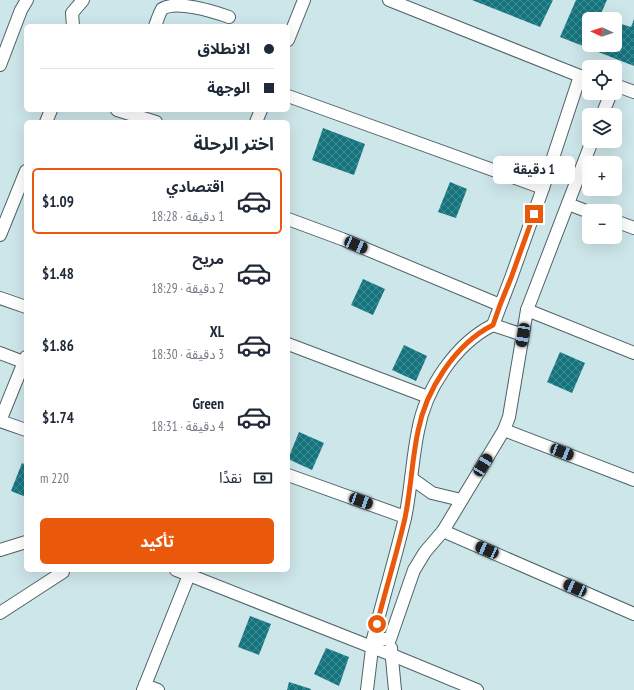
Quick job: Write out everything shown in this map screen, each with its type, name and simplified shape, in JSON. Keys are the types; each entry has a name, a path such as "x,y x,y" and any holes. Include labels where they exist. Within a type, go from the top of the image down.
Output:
{"street":[{"path":"0,65 21,10 27,0"},
{"path":"73,24 72,13 83,0"},
{"path":"290,35 304,0"},
{"path":"389,0 582,77"},
{"path":"156,24 163,8 172,2 184,1 229,17"},
{"path":"367,690 372,643 405,517 418,430 428,397 453,357 483,330 493,325 582,83"},
{"path":"622,88 634,92"},
{"path":"290,97 543,188"},
{"path":"124,112 150,120"},
{"path":"395,690 390,639 414,570 425,552 444,531 461,500 504,430 509,417 527,310 589,148"},
{"path":"0,235 24,176"},
{"path":"568,204 582,209"},
{"path":"290,220 342,239 500,305"},
{"path":"622,224 634,228"},
{"path":"0,298 24,306"},
{"path":"527,310 634,353"},
{"path":"493,325 523,335"},
{"path":"290,345 428,397"},
{"path":"0,353 24,360"},
{"path":"24,362 0,421 24,429"},
{"path":"504,430 634,480"},
{"path":"290,476 405,517"},
{"path":"411,478 432,494 461,500"},
{"path":"444,531 634,614"},
{"path":"0,550 24,543"},
{"path":"0,613 63,572"},
{"path":"181,572 372,643 392,655 477,690"},
{"path":"158,690 144,687 189,575"},
{"path":"372,643 390,639"}],"building":[{"path":"472,0 553,0 540,27"},
{"path":"576,0 607,0 602,12 582,12 582,46 560,37"},
{"path":"634,19 634,66 622,60 598,52 622,52 622,24 631,27"},
{"path":"323,128 365,144 354,175 312,160"},
{"path":"450,182 467,189 456,218 438,212"},
{"path":"363,279 385,289 373,315 351,305"},
{"path":"404,345 427,356 416,381 392,370"},
{"path":"560,352 585,363 572,393 547,382"},
{"path":"299,432 324,443 312,470 290,460 290,454"},
{"path":"22,463 24,464 24,496 11,491"},
{"path":"250,616 271,624 259,655 238,647"},
{"path":"326,648 349,657 339,686 314,674"},
{"path":"289,682 311,689 311,690 287,690"}],"route":[{"path":"377,624 405,517 418,430 428,397 453,357 483,330 493,325 534,214"}]}
